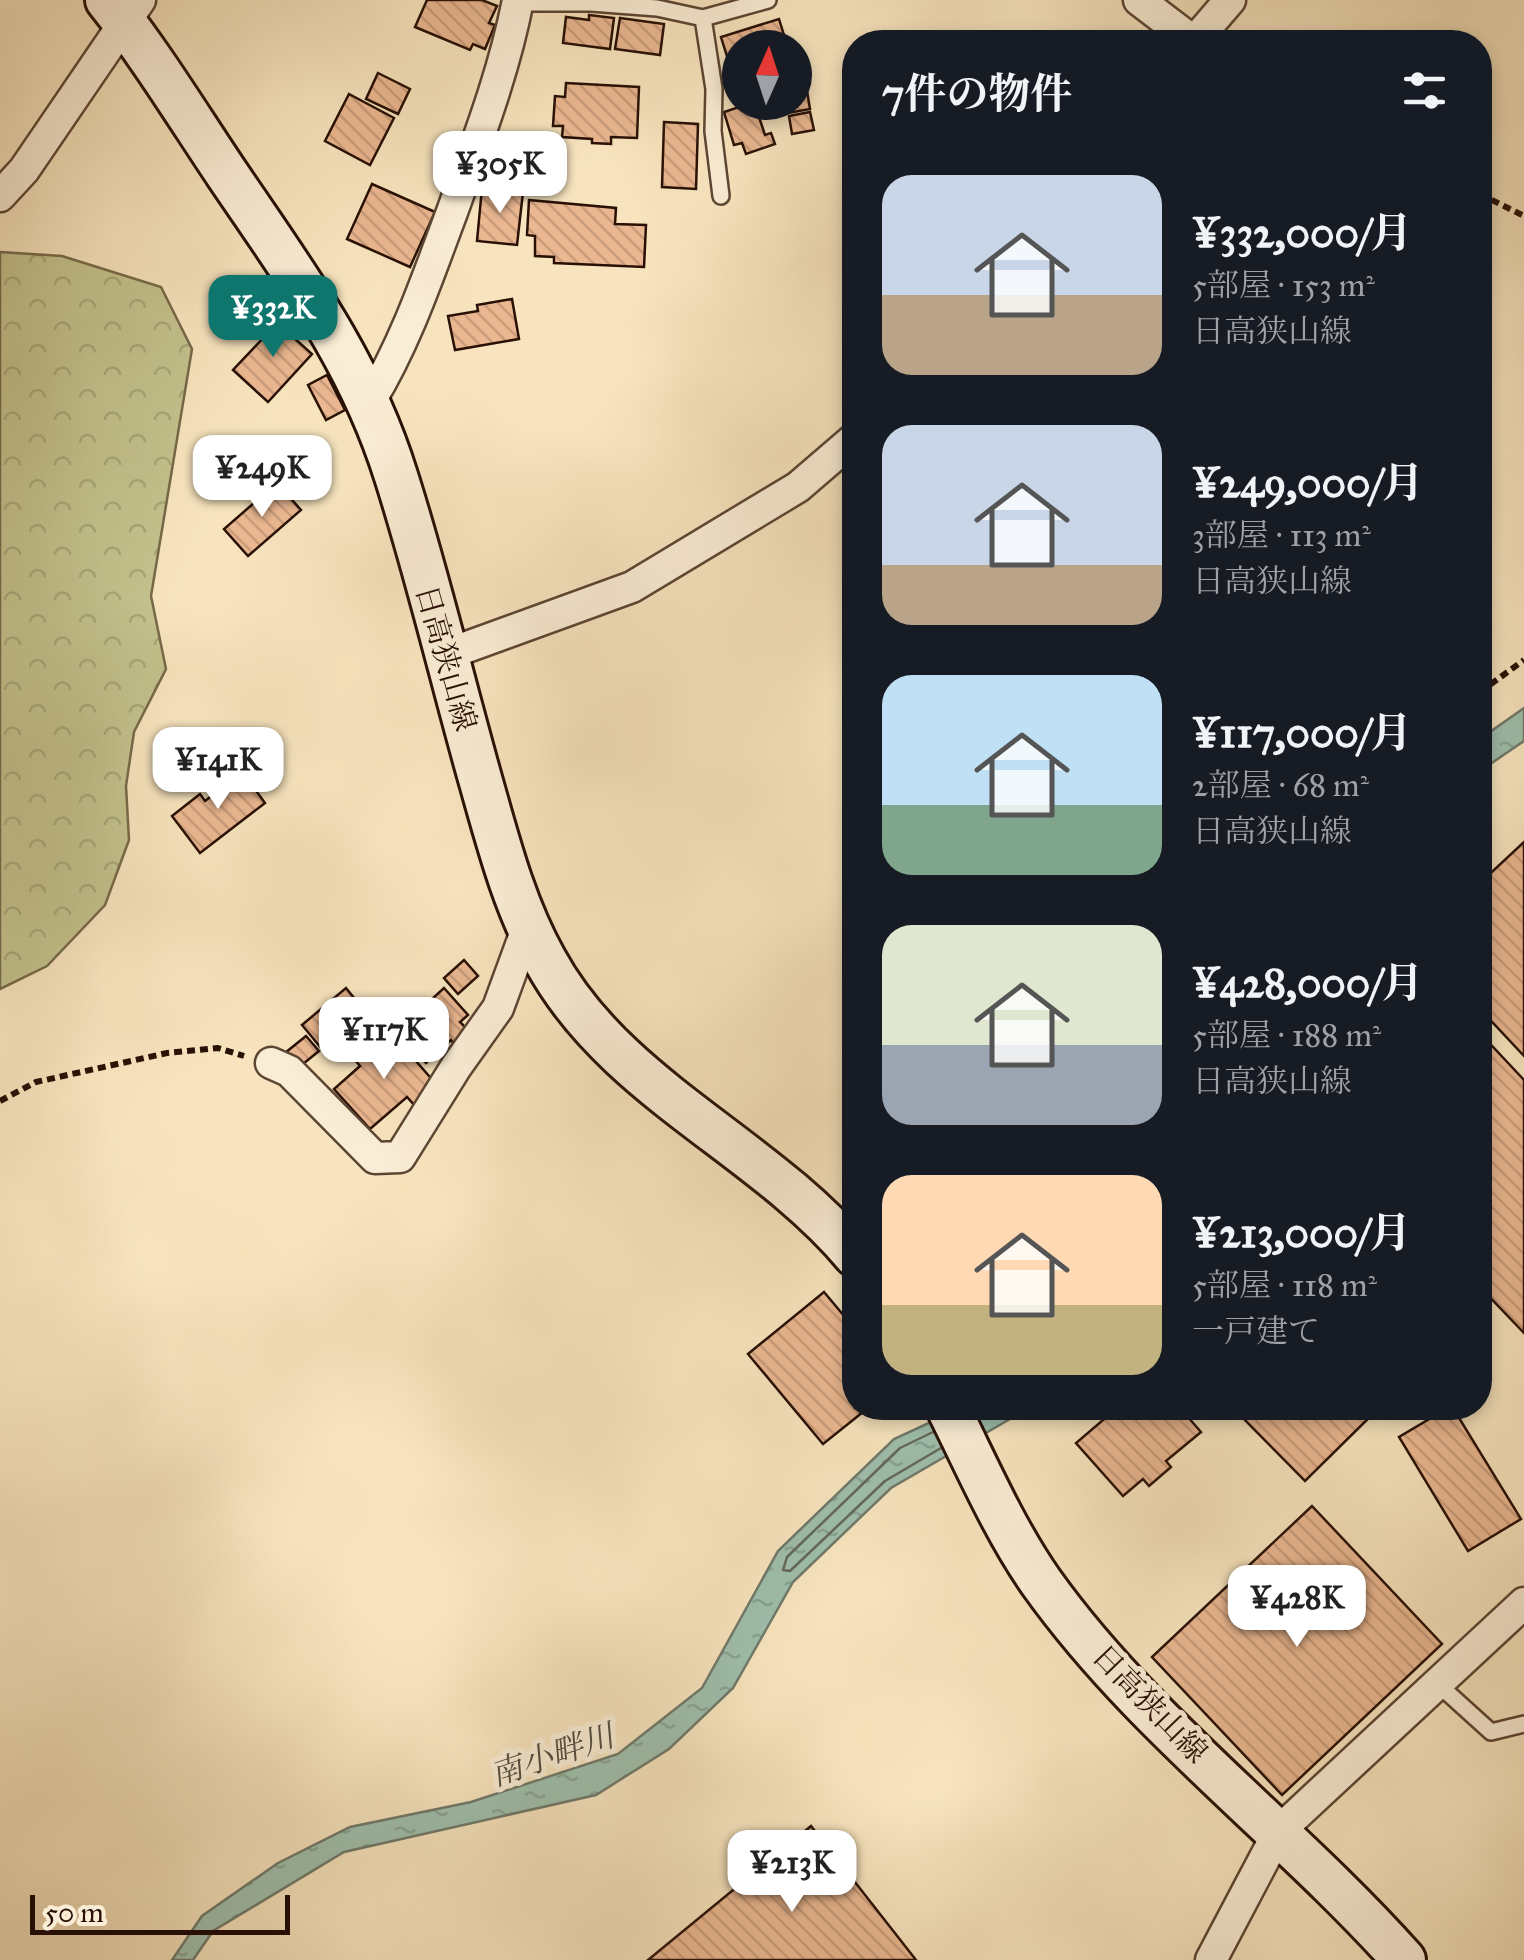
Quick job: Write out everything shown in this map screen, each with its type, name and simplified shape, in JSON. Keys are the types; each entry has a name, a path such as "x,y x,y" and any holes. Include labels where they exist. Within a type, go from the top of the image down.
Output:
{"main road":[{"name":"日高狭山線","path":"123,7 312,298 370,401 397,477 501,850 528,926 546,962 595,1029 684,1109 784,1184 842,1238"},
{"name":"日高狭山線","path":"954,1420 1031,1566 1084,1637 1161,1720 1279,1831 1404,1960"}],"street":[{"path":"1138,0 1178,30"},
{"path":"1204,30 1230,0"},
{"path":"370,401 392,364 429,274 497,88 518,1"},
{"path":"0,196 24,170 123,7"},
{"path":"445,654 632,586 798,487 842,449"},
{"path":"271,1064 289,1071 375,1158 400,1157 498,1008 528,926"},
{"path":"1211,1960 1279,1831 1524,1603"}],"lane":[{"path":"518,1 657,8 703,18 768,0"},
{"path":"703,18 714,89 713,131 720,196"},
{"path":"1438,1684 1491,1732 1524,1724"}],"path":[{"path":"1492,200 1524,216"},
{"path":"1492,683 1524,660"},
{"path":"0,1101 36,1082 167,1053 218,1048 271,1064"}],"green space":[{"path":"0,252 62,256 161,287 192,349 151,596 166,669 134,732 126,786 129,840 105,905 47,966 0,989"}],"water":[{"path":"1524,708 1524,741 1492,763 1492,731"},
{"path":"935,1420 1008,1420 891,1488 793,1582 733,1688 669,1749 596,1795 344,1852 213,1931 193,1960 172,1960 202,1916 278,1863 350,1827 471,1802 618,1754 702,1688 778,1551 894,1439"}],"building":[{"path":"427,0 482,0 497,6 489,23 495,25 485,49 473,44 470,50 415,27"},
{"path":"589,15 614,18 610,49 563,43 566,17 589,20"},
{"path":"620,18 664,24 660,55 615,49"},
{"path":"779,19 782,30 744,30"},
{"path":"378,73 410,89 398,114 366,99"},
{"path":"566,83 639,87 637,138 611,137 611,144 562,137 563,126 553,126 555,96 565,97"},
{"path":"349,94 394,118 370,165 325,141"},
{"path":"726,120 760,120 765,135 771,133 775,144 746,154 742,143 734,145"},
{"path":"790,120 812,120 814,130 792,134"},
{"path":"664,122 698,124 696,189 662,187"},
{"path":"372,184 435,212 410,267 347,239"},
{"path":"482,188 523,192 517,245 477,241"},
{"path":"529,200 616,208 615,224 646,225 644,267 554,263 554,257 535,256 535,236 527,235"},
{"path":"512,299 519,339 455,350 448,316 478,311 477,305"},
{"path":"283,317 299,331 293,337 312,354 268,402 233,370"},
{"path":"327,375 345,410 326,420 308,385"},
{"path":"277,483 301,510 248,556 224,529"},
{"path":"219,730 238,747 217,773 197,756"},
{"path":"242,772 265,803 200,853 172,816 200,794 205,801"},
{"path":"1524,842 1524,1056 1492,1022 1492,872"},
{"path":"464,960 478,976 458,994 444,978"},
{"path":"346,988 380,1030 361,1046 352,1034 327,1055 302,1025"},
{"path":"444,988 468,1015 460,1022 469,1031 454,1044 451,1040 426,1063 397,1031"},
{"path":"306,1036 319,1051 298,1068 285,1053"},
{"path":"394,1036 436,1084 416,1107 407,1097 370,1129 334,1089 360,1066 355,1060 376,1042 381,1048"},
{"path":"1492,1046 1524,1080 1524,1333 1492,1300"},
{"path":"824,1292 842,1313 842,1420 853,1420 823,1444 748,1354"},
{"path":"1103,1420 1190,1420 1201,1432 1166,1461 1171,1467 1149,1486 1143,1479 1123,1496 1076,1443"},
{"path":"1245,1420 1367,1420 1305,1481"},
{"path":"1428,1420 1460,1420 1521,1519 1468,1551 1399,1437"},
{"path":"1312,1506 1442,1644 1282,1795 1152,1657"},
{"path":"811,1826 916,1960 648,1960"}],"water label":[{"name":"南小畔川","path":"552,1755"}]}
